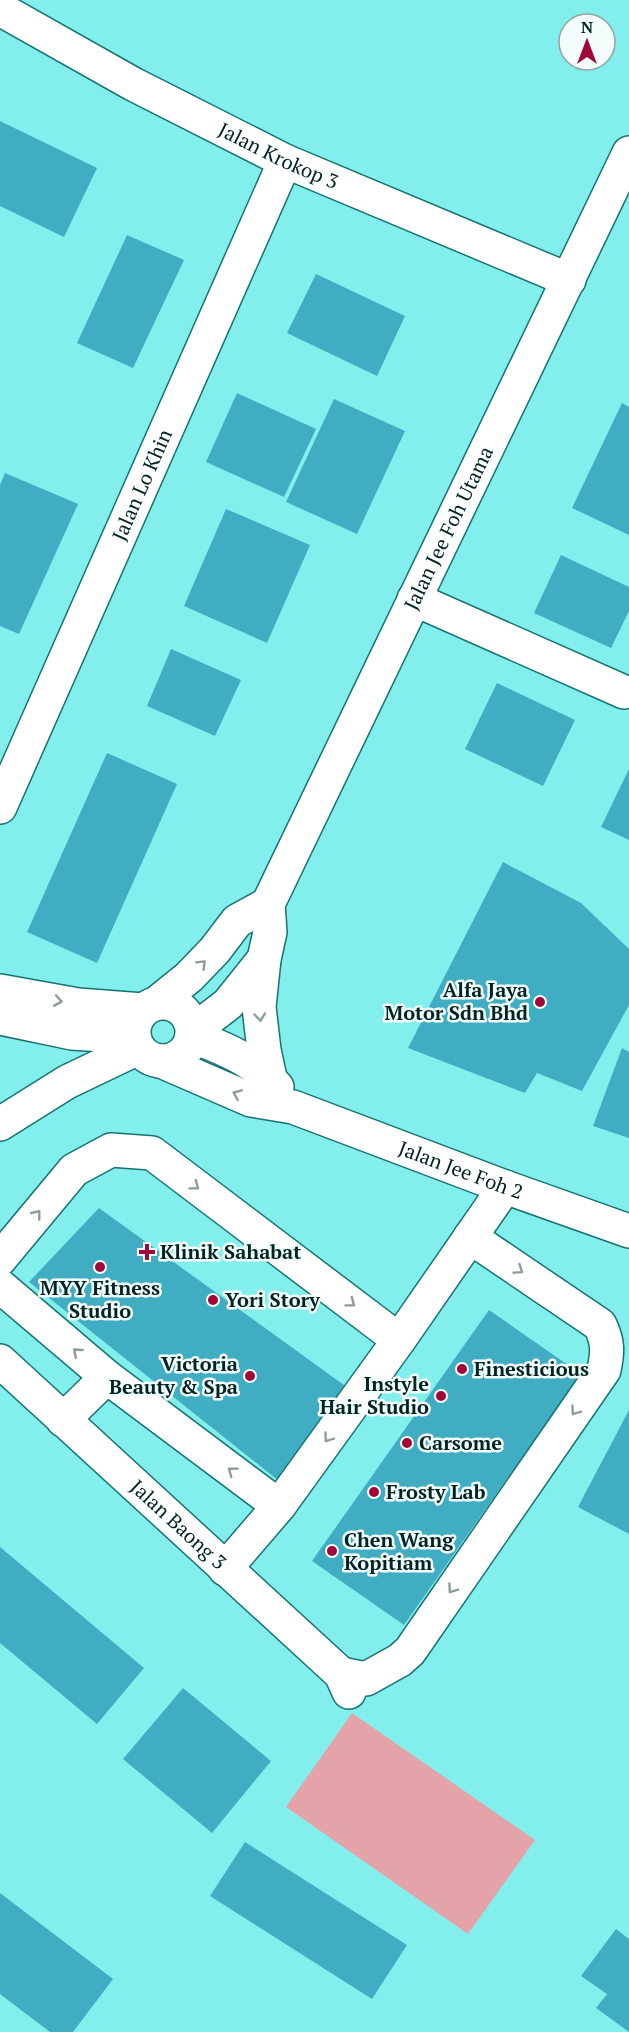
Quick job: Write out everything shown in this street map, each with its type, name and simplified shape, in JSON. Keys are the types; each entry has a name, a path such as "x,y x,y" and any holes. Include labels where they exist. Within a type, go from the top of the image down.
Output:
{"street":[{"name":"Jalan Krokop 3","path":"12,8 133,84 285,161 569,280"},
{"name":"Jalan Jee Foh Utama","path":"268,904 629,153"},
{"name":"Jalan Lo Khin","path":"0,807 285,161"},
{"path":"414,599 624,692"},
{"path":"0,1124 147,1032 189,977 215,950 237,921 268,904 270,932 264,958 260,1006 264,1050 270,1078"},
{"path":"192,1034 228,1004 264,958"},
{"path":"0,991 78,1005 147,1032 177,1057 190,1044 192,1034 188,1016 182,1009 167,1002 147,1032"},
{"path":"0,1018 72,1033 147,1032"},
{"name":"Jalan Jee Foh 2","path":"147,1032 250,1100 293,1107 629,1231"},
{"path":"192,1034 230,1050 270,1078 293,1107"},
{"path":"0,1259 74,1170 111,1150 152,1153 399,1340"},
{"path":"225,1569 279,1506 399,1340 505,1187"},
{"name":"Jalan Baong 3","path":"0,1361 345,1683 366,1679 400,1660 410,1651 604,1370 607,1339 600,1325 470,1237"},
{"path":"0,1286 106,1377 279,1506"},
{"path":"63,1420 106,1377"}],"shaded area":[{"path":"352,1713 535,1840 468,1934 286,1807"}],"building":[{"path":"0,121 97,168 64,237 0,206"},
{"path":"127,235 184,260 133,368 77,343"},
{"path":"316,274 405,316 377,376 287,333"},
{"path":"237,393 316,429 284,497 206,462"},
{"path":"334,399 405,431 357,534 286,502"},
{"path":"622,403 629,407 629,535 572,508"},
{"path":"5,473 78,504 19,634 0,626 0,485"},
{"path":"226,509 310,545 267,643 184,606"},
{"path":"561,555 629,587 629,611 611,648 534,613"},
{"path":"171,649 241,680 215,736 147,706"},
{"path":"497,683 575,720 543,786 465,749"},
{"path":"107,753 177,784 97,963 27,932"},
{"path":"629,769 629,840 601,827"},
{"path":"503,862 581,903 629,949 629,1005 582,1091 537,1073 525,1093 408,1048"},
{"path":"622,1048 629,1052 629,1138 593,1126"},
{"path":"99,1208 348,1388 279,1481 29,1282"},
{"path":"489,1310 581,1374 404,1625 312,1561"},
{"path":"629,1410 629,1534 578,1507"},
{"path":"0,1547 144,1668 97,1724 0,1643"},
{"path":"183,1688 271,1761 212,1833 123,1759"},
{"path":"245,1842 407,1945 372,1999 210,1896"},
{"path":"0,1893 113,1979 73,2032 50,2032 0,1994"},
{"path":"616,1929 629,1939 629,2032 596,2008 607,1994 581,1976"}],"place":[{"name":"Alfa Jaya Motor Sdn Bhd","path":"540,1002"},
{"name":"Klinik Sahabat","path":"147,1252"},
{"name":"MYY Fitness Studio","path":"100,1267"},
{"name":"Yori Story","path":"213,1300"},
{"name":"Finesticious","path":"462,1369"},
{"name":"Victoria Beauty & Spa","path":"250,1376"},
{"name":"Instyle Hair Studio","path":"441,1396"},
{"name":"Carsome","path":"407,1443"},
{"name":"Frosty Lab","path":"374,1492"},
{"name":"Chen Wang Kopitiam","path":"332,1551"}]}
